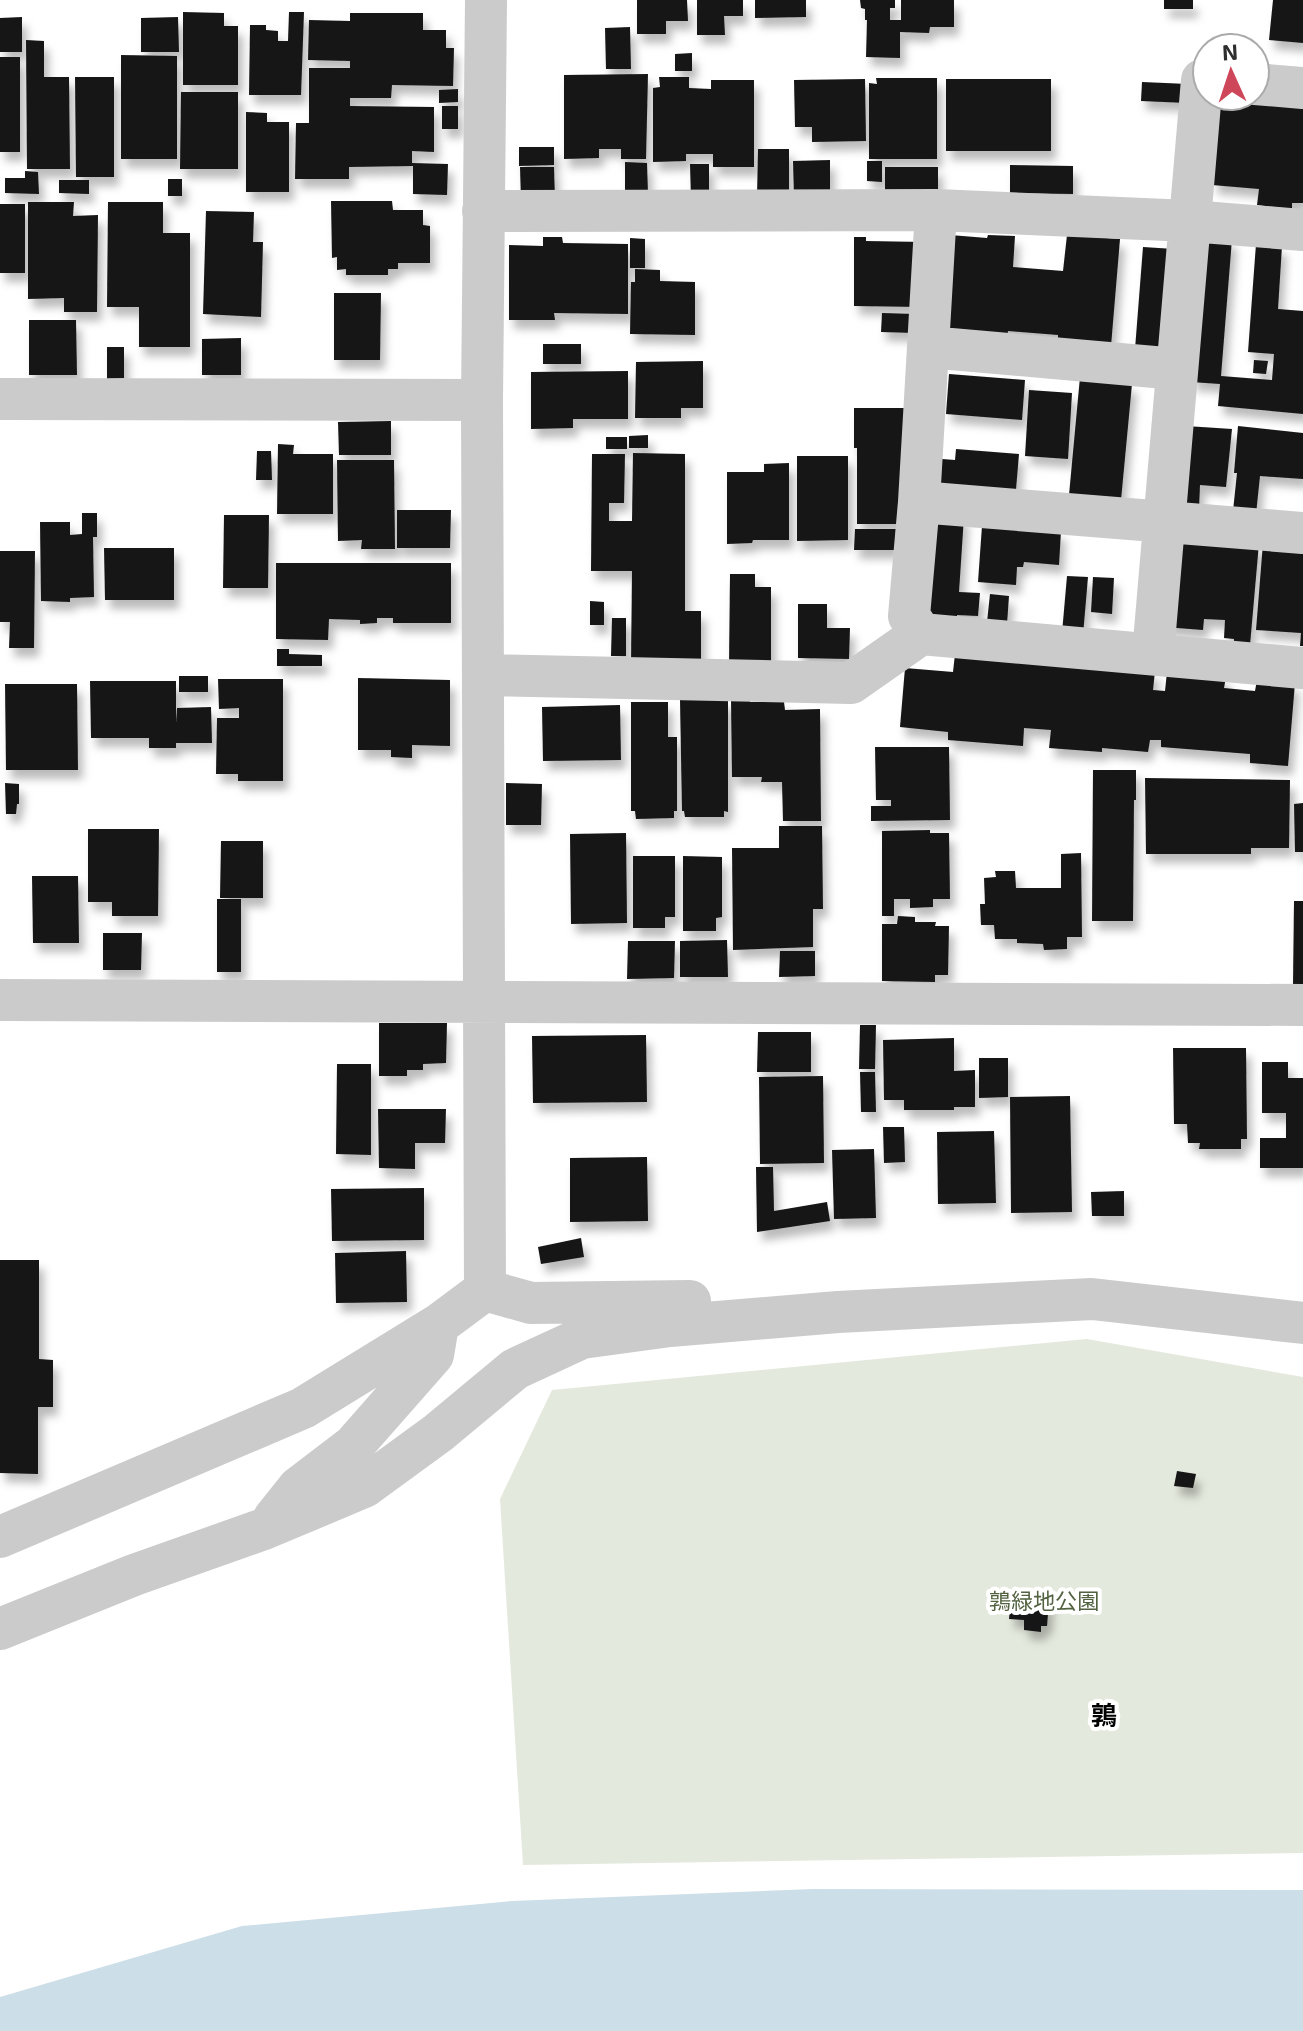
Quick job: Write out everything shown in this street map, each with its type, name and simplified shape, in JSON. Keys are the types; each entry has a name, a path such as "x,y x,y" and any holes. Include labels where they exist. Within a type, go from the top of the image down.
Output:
{"street":[{"path":"485,1290 482,400 486,0"},
{"path":"1271,85 1303,88"},
{"path":"1153,654 1199,112"},
{"path":"483,211 936,210 1190,221 1303,230"},
{"path":"921,634 909,616 919,502 936,210"},
{"path":"928,347 1177,369"},
{"path":"0,399 482,400"},
{"path":"919,502 1303,533"},
{"path":"483,675 851,683 921,634 1303,668"},
{"path":"0,1000 1303,1005"},
{"path":"485,1290 531,1303 704,1300 754,1319"},
{"path":"0,1537 303,1408 438,1325 485,1290"},
{"path":"0,1629 134,1575 264,1529 364,1487 438,1433 515,1369 582,1338 670,1326 838,1312 1092,1299 1303,1323"},
{"path":"264,1529 298,1488 353,1446 433,1355 438,1325"}],"green space":[{"name":"鶉緑地公園","path":"1087,1339 1303,1377 1303,1853 523,1865 500,1499 552,1390"}],"shaded area":[{"path":"813,1889 1303,1890 1303,2031 0,2031 0,1997 242,1926 512,1901"}],"building":[{"path":"637,0 687,0 688,21 666,21 666,34 637,34"},
{"path":"697,0 743,0 743,16 724,16 725,35 697,35"},
{"path":"755,0 806,0 806,17 755,18"},
{"path":"860,0 895,0 895,8 890,8 890,20 901,20 901,0 954,0 954,27 930,27 929,33 900,32 900,58 866,57 867,20"},
{"path":"1164,0 1193,0 1193,9 1164,9"},
{"path":"1273,0 1303,0 1303,43 1271,40"},
{"path":"183,12 224,13 224,26 238,26 238,85 183,85"},
{"path":"289,12 304,12 301,95 249,95 250,25 266,25 266,30 278,31 278,41 288,41"},
{"path":"350,13 423,13 423,30 446,30 446,48 454,48 453,86 392,85 391,98 350,98 350,106 434,107 434,152 412,151 412,163 448,164 447,195 413,194 413,166 349,167 349,179 295,179 296,123 309,123 309,68 350,68 350,61 308,60 309,20 350,21"},
{"path":"22,17 22,52 0,52 0,18"},
{"path":"178,17 179,52 141,52 141,18"},
{"path":"630,27 631,69 606,69 605,28"},
{"path":"26,40 44,41 44,77 69,77 70,169 27,169"},
{"path":"692,53 692,71 675,71 675,54"},
{"path":"121,55 177,56 177,159 121,159"},
{"path":"0,57 20,57 20,152 0,152"},
{"path":"648,74 646,159 621,159 621,149 599,149 599,158 564,159 564,75"},
{"path":"75,77 114,77 114,177 76,177"},
{"path":"659,77 689,77 689,88 711,89 711,80 754,80 754,167 713,167 713,154 686,154 686,161 653,162 653,88 660,87"},
{"path":"876,78 937,78 937,159 869,159 869,83 877,84"},
{"path":"865,79 866,141 812,142 812,127 795,127 794,80"},
{"path":"946,79 1051,79 1051,151 946,151"},
{"path":"1142,82 1188,84 1187,103 1141,101"},
{"path":"458,89 458,102 439,103 439,90"},
{"path":"181,92 238,92 238,169 180,169"},
{"path":"1271,103 1303,103 1303,203 1292,203 1292,209 1257,205 1259,189 1212,185 1219,112 1271,112"},
{"path":"442,106 458,106 458,129 442,129"},
{"path":"246,112 267,113 267,122 289,122 289,192 246,192"},
{"path":"519,147 554,147 554,165 519,166"},
{"path":"758,149 789,149 789,197 757,198"},
{"path":"830,160 830,197 794,197 793,161"},
{"path":"867,161 882,161 882,182 867,181"},
{"path":"625,162 647,163 648,194 625,194"},
{"path":"690,164 709,164 709,199 691,199"},
{"path":"1010,165 1073,166 1073,194 1010,193"},
{"path":"520,167 554,167 555,200 521,201"},
{"path":"885,167 938,167 938,200 885,199"},
{"path":"25,171 38,172 39,194 5,193 5,178 25,178"},
{"path":"168,179 182,179 182,196 168,196"},
{"path":"59,180 89,180 89,194 59,193"},
{"path":"331,201 392,201 393,210 423,210 423,225 430,226 430,263 398,263 398,269 388,269 388,275 346,275 346,269 337,270 337,257 332,258"},
{"path":"28,202 74,202 73,216 98,215 97,312 64,312 64,298 28,299"},
{"path":"108,202 163,202 163,233 190,233 190,347 139,347 139,307 107,307"},
{"path":"0,204 25,204 25,273 0,273"},
{"path":"206,211 254,212 253,242 263,242 261,317 203,314"},
{"path":"950,235 987,238 988,235 1015,236 1013,267 1063,271 1067,235 1120,239 1111,346 1058,342 1058,335 1008,331 1006,349 943,333"},
{"path":"1196,236 1232,239 1221,376 1272,380 1274,354 1248,352 1256,244 1282,246 1278,309 1303,311 1303,414 1218,406 1220,384 1191,382"},
{"path":"543,237 562,237 563,243 628,244 628,314 554,313 555,320 509,320 509,245 543,246"},
{"path":"854,237 866,237 866,241 924,242 923,307 854,306"},
{"path":"630,238 645,239 645,268 630,268"},
{"path":"1143,247 1174,249 1165,351 1135,349"},
{"path":"635,269 660,270 660,281 695,282 695,335 630,334 631,282 635,282"},
{"path":"334,293 381,293 380,360 334,360"},
{"path":"882,313 916,314 916,333 881,332"},
{"path":"29,320 76,320 77,375 29,375"},
{"path":"241,338 241,375 202,375 202,339"},
{"path":"543,344 581,344 581,364 543,364"},
{"path":"107,347 124,347 124,378 107,379"},
{"path":"1254,360 1268,361 1266,374 1253,373"},
{"path":"703,361 703,408 681,408 681,418 635,418 636,362"},
{"path":"628,371 628,419 573,419 573,428 531,429 531,372"},
{"path":"949,374 1025,380 1022,420 946,414"},
{"path":"1080,377 1132,384 1121,500 1069,495"},
{"path":"1029,390 1072,393 1068,459 1025,456"},
{"path":"854,408 910,408 900,524 857,524"},
{"path":"391,421 391,455 339,455 338,422"},
{"path":"1186,426 1232,429 1226,487 1200,485 1199,509 1180,508"},
{"path":"1238,426 1303,433 1303,479 1260,476 1256,514 1233,511"},
{"path":"648,435 648,448 629,448 629,436"},
{"path":"606,437 627,437 627,449 606,449"},
{"path":"278,444 294,445 293,454 333,454 333,514 277,514"},
{"path":"956,449 1019,454 1015,501 939,495 942,459 955,460"},
{"path":"257,451 271,451 272,480 256,480"},
{"path":"633,453 685,454 685,611 701,611 701,664 631,664 632,571 591,571 592,454 625,454 624,503 609,503 609,521 632,521"},
{"path":"797,456 848,456 848,540 797,541"},
{"path":"337,460 394,460 395,549 361,549 362,540 338,541"},
{"path":"789,463 789,540 727,544 727,472 764,472 764,464"},
{"path":"397,510 451,510 450,548 397,548"},
{"path":"82,513 97,513 97,537 93,537 94,597 70,598 70,602 41,601 40,522 70,522 70,535 82,534"},
{"path":"929,513 964,516 959,592 980,593 978,616 957,615 957,619 921,616"},
{"path":"224,515 269,515 268,588 223,588"},
{"path":"982,526 1061,531 1059,565 1024,562 1023,567 1017,567 1016,585 978,582"},
{"path":"855,529 896,529 895,550 854,550"},
{"path":"1171,543 1259,543 1250,645 1234,644 1234,639 1224,638 1225,620 1204,619 1203,630 1164,627"},
{"path":"1263,543 1303,547 1303,646 1300,646 1301,633 1256,630"},
{"path":"104,548 174,548 174,600 105,600"},
{"path":"0,551 35,551 34,648 9,648 10,622 0,622"},
{"path":"276,563 451,563 451,623 393,623 393,618 377,618 377,623 360,624 360,620 329,619 328,640 276,639"},
{"path":"730,574 755,574 755,587 771,587 771,665 729,665"},
{"path":"1067,576 1088,577 1083,635 1062,633"},
{"path":"1093,577 1114,578 1112,614 1091,612"},
{"path":"990,594 1009,596 1007,624 987,622"},
{"path":"590,601 604,602 604,625 590,625"},
{"path":"798,604 827,604 827,628 850,628 849,659 798,658"},
{"path":"612,618 626,618 626,656 611,656"},
{"path":"277,649 289,649 289,654 322,655 322,666 277,666"},
{"path":"955,654 1155,671 1153,690 1165,691 1167,672 1226,677 1224,688 1255,691 1257,680 1295,683 1288,766 1250,763 1250,754 1161,747 1161,740 1150,740 1148,752 1102,748 1102,752 1049,748 1051,730 1024,728 1023,746 948,740 948,732 900,727 905,668 953,672"},
{"path":"179,676 208,676 208,692 179,692"},
{"path":"358,678 450,680 450,746 412,745 412,758 391,757 391,750 358,750"},
{"path":"218,679 283,679 283,781 238,781 238,774 216,774 217,718 239,718 239,708 219,709"},
{"path":"90,681 176,681 176,723 177,708 211,707 212,743 176,743 176,748 149,748 149,738 91,738"},
{"path":"5,684 77,684 78,770 6,770"},
{"path":"750,698 750,702 784,702 785,710 820,709 821,821 783,821 782,782 761,782 762,777 732,777 731,699"},
{"path":"680,700 728,700 728,812 724,811 724,817 685,817 682,811"},
{"path":"631,702 668,702 668,737 677,737 677,811 674,811 674,818 636,819 635,811 631,811"},
{"path":"620,705 621,760 543,761 542,707"},
{"path":"875,747 949,747 950,820 871,821 871,806 891,806 891,800 876,800"},
{"path":"1093,770 1136,770 1133,921 1092,921"},
{"path":"1145,778 1290,780 1289,848 1251,848 1251,854 1146,854"},
{"path":"5,783 19,784 16,814 6,814"},
{"path":"506,783 542,784 541,825 506,825"},
{"path":"1303,803 1303,852 1295,852 1294,804"},
{"path":"779,826 822,826 823,909 813,909 813,947 733,950 732,848 779,848"},
{"path":"88,829 159,829 158,916 112,916 112,902 88,902"},
{"path":"930,830 930,833 949,833 950,899 933,899 933,907 910,908 910,899 894,899 894,916 882,916 882,831"},
{"path":"626,833 627,923 571,924 570,834"},
{"path":"221,841 263,841 263,898 220,898"},
{"path":"1081,853 1082,937 1067,937 1067,949 1044,950 1043,944 995,939 994,925 981,925 980,904 985,904 984,878 996,877 995,871 1015,871 1016,888 1061,888 1061,854"},
{"path":"633,856 675,856 675,917 665,917 665,928 633,928"},
{"path":"683,856 722,857 722,917 716,918 716,931 683,931"},
{"path":"32,876 78,876 79,943 33,943"},
{"path":"217,899 241,899 241,972 217,972"},
{"path":"1294,901 1303,901 1303,984 1293,984"},
{"path":"898,916 915,917 915,922 936,922 935,926 949,926 948,975 935,975 935,982 882,981 882,924 897,924"},
{"path":"103,933 142,933 141,970 103,970"},
{"path":"727,940 728,977 680,977 680,941"},
{"path":"628,941 675,941 674,978 627,979"},
{"path":"780,951 815,951 815,976 779,977"},
{"path":"379,1023 447,1023 446,1063 423,1064 423,1070 407,1070 407,1076 379,1076"},
{"path":"860,1025 876,1025 875,1069 859,1069"},
{"path":"758,1032 811,1032 811,1072 757,1072"},
{"path":"646,1035 647,1102 533,1103 532,1036"},
{"path":"954,1038 954,1071 975,1070 975,1107 904,1110 904,1100 884,1100 883,1040"},
{"path":"1173,1048 1246,1048 1247,1139 1241,1139 1241,1149 1199,1149 1200,1143 1188,1143 1187,1124 1174,1124"},
{"path":"979,1058 1008,1058 1008,1097 979,1098"},
{"path":"1262,1062 1288,1062 1288,1078 1303,1078 1303,1168 1260,1168 1260,1138 1286,1138 1286,1113 1262,1113"},
{"path":"337,1064 371,1064 371,1155 336,1154"},
{"path":"860,1072 875,1072 876,1112 861,1112"},
{"path":"823,1076 824,1163 760,1164 759,1077"},
{"path":"1070,1096 1072,1212 1011,1213 1010,1097"},
{"path":"378,1109 446,1109 445,1143 415,1143 415,1169 379,1168"},
{"path":"883,1127 904,1127 905,1162 884,1163"},
{"path":"994,1131 996,1203 938,1204 937,1132"},
{"path":"874,1149 876,1218 834,1219 832,1150"},
{"path":"647,1157 648,1221 570,1222 570,1158"},
{"path":"756,1167 773,1167 774,1211 827,1202 830,1221 757,1232"},
{"path":"424,1188 424,1240 332,1241 331,1189"},
{"path":"1124,1191 1124,1216 1092,1216 1091,1192"},
{"path":"581,1238 584,1257 541,1264 538,1247"},
{"path":"406,1251 407,1302 336,1303 335,1253"},
{"path":"0,1260 39,1260 39,1359 53,1360 53,1407 38,1407 38,1474 0,1473"},
{"path":"1177,1471 1196,1474 1193,1488 1174,1486"},
{"path":"1011,1598 1049,1601 1047,1626 1041,1626 1041,1632 1024,1630 1024,1620 1009,1619"}],"district":[{"name":"鶉","path":"1104,1714"}]}
